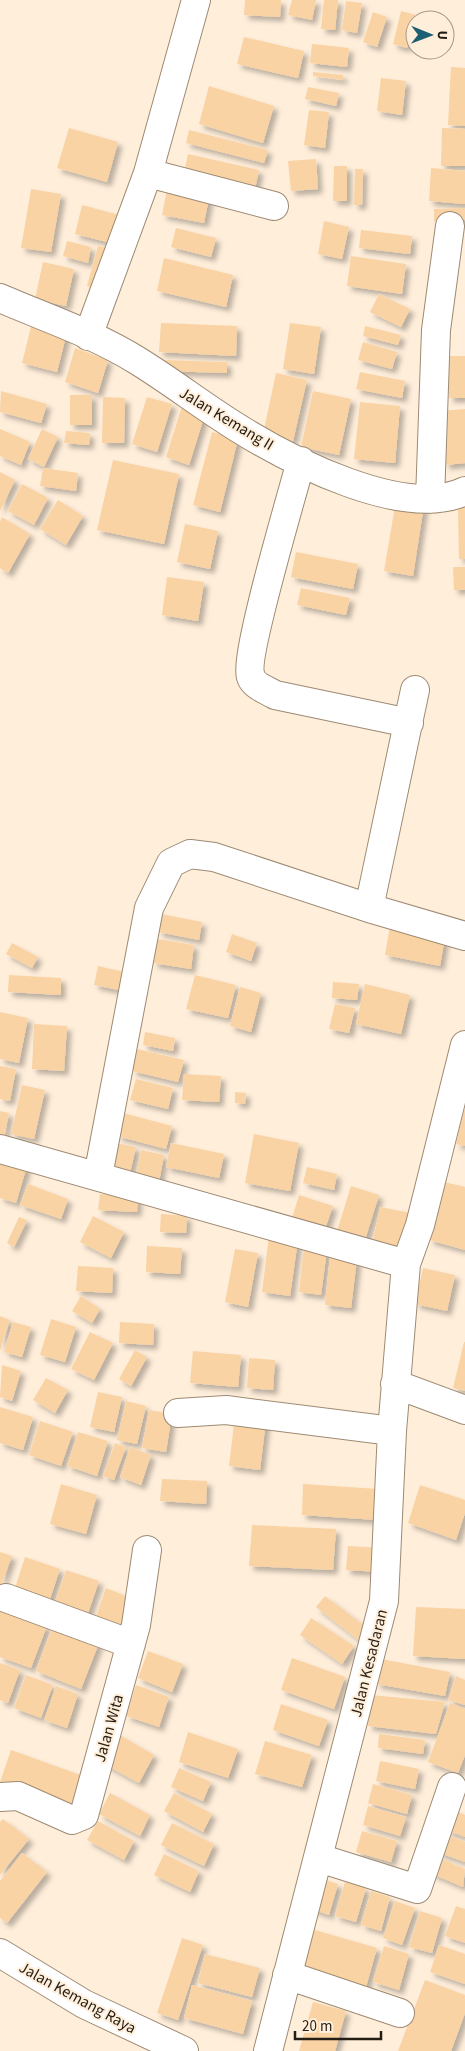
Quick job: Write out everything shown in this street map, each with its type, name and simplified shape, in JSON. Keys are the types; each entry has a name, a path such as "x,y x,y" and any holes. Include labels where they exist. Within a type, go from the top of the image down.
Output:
{"street":[{"path":"88,336 148,173 196,0"},
{"path":"148,173 274,206"},
{"path":"430,499 436,330 450,226"},
{"name":"Jalan Kemang II","path":"0,298 75,327 88,336 137,360 240,429 330,476 388,495 430,499 465,491"},
{"path":"301,461 259,620 250,665 251,677 258,685 275,695 409,723"},
{"path":"369,908 415,690"},
{"path":"98,1176 149,908 171,862 190,854 214,857 369,908 465,936"},
{"name":"Jalan Kesadaran","path":"268,2051 384,1600 395,1384 406,1264 420,1225 465,1045"},
{"path":"0,1149 406,1264"},
{"path":"395,1384 465,1410"},
{"path":"178,1413 226,1410 392,1432"},
{"name":"Jalan Wita","path":"0,1798 18,1796 72,1820 84,1815 131,1644 147,1550"},
{"path":"6,1598 131,1644"},
{"path":"319,1858 417,1889 452,1787"},
{"name":"Jalan Kemang Raya","path":"0,1953 84,2004 184,2051"},
{"path":"287,1976 400,2013"}],"building":[{"path":"245,0 281,0 280,17 244,15"},
{"path":"292,0 316,0 312,20 288,15"},
{"path":"324,0 338,0 335,30 321,29"},
{"path":"346,1 362,3 357,33 342,30"},
{"path":"401,11 405,12 405,47 393,44"},
{"path":"373,12 387,17 377,47 363,42"},
{"path":"244,37 304,51 298,78 237,64"},
{"path":"312,44 349,48 347,67 310,63"},
{"path":"451,67 465,68 465,126 448,125"},
{"path":"313,72 343,75 343,80 313,76"},
{"path":"381,78 406,81 402,115 377,111"},
{"path":"209,86 274,106 263,143 199,124"},
{"path":"308,87 339,93 336,106 305,99"},
{"path":"309,110 329,112 325,148 304,145"},
{"path":"69,128 118,142 107,182 57,168"},
{"path":"442,128 465,129 465,166 441,166"},
{"path":"189,130 268,150 264,163 186,143"},
{"path":"188,154 259,170 255,189 184,173"},
{"path":"316,159 318,189 291,191 288,161"},
{"path":"334,166 347,166 347,201 333,201"},
{"path":"431,168 465,171 465,204 429,201"},
{"path":"355,169 363,169 362,205 354,205"},
{"path":"168,185 210,193 204,223 162,215"},
{"path":"31,189 61,194 51,252 21,248"},
{"path":"82,205 119,215 111,243 75,234"},
{"path":"465,208 465,220 434,221 434,209"},
{"path":"324,221 349,227 342,259 318,254"},
{"path":"176,228 216,238 211,257 171,247"},
{"path":"361,230 412,236 410,254 359,248"},
{"path":"67,241 91,247 88,263 63,256"},
{"path":"98,246 112,249 102,290 87,286"},
{"path":"351,256 406,264 402,294 347,286"},
{"path":"164,258 233,275 226,307 157,291"},
{"path":"43,262 74,269 66,306 35,299"},
{"path":"379,294 410,309 401,327 370,312"},
{"path":"32,323 67,332 57,372 22,363"},
{"path":"161,323 237,326 236,356 159,352"},
{"path":"290,323 321,327 314,374 283,369"},
{"path":"365,326 401,335 398,345 363,336"},
{"path":"363,342 397,352 392,369 358,360"},
{"path":"75,348 108,360 98,393 65,382"},
{"path":"449,356 465,356 465,398 449,398"},
{"path":"162,360 227,362 227,373 162,371"},
{"path":"360,372 405,381 402,398 356,389"},
{"path":"276,373 307,380 293,441 263,434"},
{"path":"1,391 47,404 41,423 0,412"},
{"path":"313,391 351,399 339,455 301,447"},
{"path":"70,395 92,395 92,425 70,425"},
{"path":"103,397 125,398 124,443 102,443"},
{"path":"147,397 172,404 157,452 132,444"},
{"path":"360,402 400,406 395,463 354,459"},
{"path":"182,406 205,414 189,465 166,457"},
{"path":"465,409 465,463 445,465 441,411"},
{"path":"0,429 30,442 21,465 0,456"},
{"path":"42,429 58,437 44,467 28,459"},
{"path":"66,431 90,433 89,445 64,443"},
{"path":"212,432 238,439 220,512 193,505"},
{"path":"113,460 179,474 164,544 97,530"},
{"path":"43,468 78,473 76,491 40,486"},
{"path":"0,472 15,480 0,511"},
{"path":"22,484 48,498 34,525 8,511"},
{"path":"58,500 83,516 66,545 40,529"},
{"path":"396,500 424,505 413,576 384,571"},
{"path":"458,507 465,507 465,559 459,559"},
{"path":"2,517 30,534 8,573 0,568 0,522"},
{"path":"185,524 218,531 210,569 177,562"},
{"path":"296,552 358,564 353,589 291,577"},
{"path":"453,567 465,567 465,590 454,590"},
{"path":"167,577 204,582 198,621 162,615"},
{"path":"301,588 350,598 346,615 297,605"},
{"path":"161,914 202,922 199,940 158,932"},
{"path":"390,926 445,937 440,966 385,955"},
{"path":"232,934 257,943 251,961 226,952"},
{"path":"157,939 194,945 191,969 153,963"},
{"path":"12,943 38,957 32,968 6,954"},
{"path":"98,966 133,974 128,992 94,985"},
{"path":"9,975 61,978 61,995 8,992"},
{"path":"195,975 236,985 228,1018 186,1009"},
{"path":"333,982 359,984 357,1000 332,998"},
{"path":"365,984 410,995 401,1034 356,1024"},
{"path":"240,987 261,993 251,1032 230,1026"},
{"path":"335,1004 355,1008 349,1033 329,1029"},
{"path":"0,1012 28,1018 19,1063 0,1059"},
{"path":"34,1024 67,1026 64,1071 32,1069"},
{"path":"145,1032 175,1038 173,1051 143,1045"},
{"path":"137,1049 184,1060 178,1082 132,1071"},
{"path":"0,1066 16,1069 10,1101 0,1099"},
{"path":"184,1074 221,1076 219,1102 182,1100"},
{"path":"136,1079 173,1088 168,1109 130,1100"},
{"path":"22,1085 45,1090 34,1139 11,1134"},
{"path":"235,1092 246,1093 245,1104 235,1103"},
{"path":"465,1110 465,1146 456,1144"},
{"path":"0,1111 9,1113 4,1137 0,1137"},
{"path":"123,1113 172,1126 166,1149 117,1136"},
{"path":"254,1134 299,1143 290,1191 245,1183"},
{"path":"116,1143 136,1147 130,1173 111,1168"},
{"path":"171,1143 224,1154 219,1178 166,1167"},
{"path":"141,1150 164,1155 159,1182 136,1177"},
{"path":"0,1158 27,1166 16,1203 0,1198"},
{"path":"307,1167 337,1174 334,1190 303,1183"},
{"path":"444,1182 465,1187 465,1250 429,1240"},
{"path":"28,1184 68,1199 61,1219 20,1205"},
{"path":"351,1186 379,1195 365,1240 337,1231"},
{"path":"100,1194 138,1197 137,1212 98,1210"},
{"path":"299,1195 333,1206 325,1229 292,1218"},
{"path":"380,1207 411,1213 405,1247 373,1241"},
{"path":"161,1214 187,1216 186,1233 160,1232"},
{"path":"93,1216 124,1232 111,1258 80,1242"},
{"path":"19,1217 27,1220 14,1247 7,1243"},
{"path":"269,1236 298,1240 290,1296 262,1292"},
{"path":"147,1246 182,1248 180,1274 146,1272"},
{"path":"304,1247 327,1250 321,1295 299,1292"},
{"path":"235,1249 258,1253 248,1307 225,1302"},
{"path":"330,1256 357,1259 351,1308 325,1305"},
{"path":"78,1266 113,1268 112,1293 76,1291"},
{"path":"423,1268 455,1275 447,1311 415,1304"},
{"path":"81,1296 100,1309 92,1323 72,1311"},
{"path":"0,1316 10,1320 0,1351"},
{"path":"51,1319 76,1327 65,1362 40,1355"},
{"path":"13,1322 31,1327 22,1357 4,1352"},
{"path":"120,1322 154,1324 153,1345 119,1343"},
{"path":"90,1332 113,1343 94,1380 71,1369"},
{"path":"465,1342 465,1391 453,1388"},
{"path":"135,1350 147,1357 131,1386 119,1379"},
{"path":"193,1351 241,1355 238,1387 190,1383"},
{"path":"249,1358 275,1360 273,1390 247,1388"},
{"path":"2,1365 21,1371 12,1401 0,1397"},
{"path":"46,1378 68,1390 55,1413 33,1400"},
{"path":"98,1392 122,1397 114,1432 90,1427"},
{"path":"126,1401 146,1406 137,1444 117,1440"},
{"path":"0,1407 33,1417 23,1450 0,1443"},
{"path":"149,1410 172,1414 166,1452 142,1448"},
{"path":"235,1416 266,1420 260,1470 229,1466"},
{"path":"40,1421 73,1432 61,1466 29,1455"},
{"path":"78,1432 108,1441 97,1476 67,1466"},
{"path":"115,1443 126,1447 114,1480 103,1476"},
{"path":"130,1447 151,1455 141,1485 120,1477"},
{"path":"162,1479 207,1481 206,1504 160,1501"},
{"path":"61,1484 97,1495 86,1534 50,1524"},
{"path":"303,1484 378,1489 377,1520 302,1515"},
{"path":"420,1485 465,1500 465,1513 456,1540 408,1523"},
{"path":"252,1525 336,1529 333,1570 249,1566"},
{"path":"348,1546 381,1548 380,1572 346,1570"},
{"path":"0,1552 12,1556 0,1588"},
{"path":"25,1557 60,1569 48,1605 13,1594"},
{"path":"66,1570 99,1581 85,1622 52,1611"},
{"path":"106,1588 136,1600 124,1633 94,1622"},
{"path":"325,1596 370,1630 361,1642 316,1607"},
{"path":"416,1607 465,1609 465,1659 413,1656"},
{"path":"0,1608 47,1626 31,1668 0,1657"},
{"path":"311,1618 354,1646 342,1664 300,1635"},
{"path":"53,1625 99,1643 81,1689 36,1671"},
{"path":"148,1651 183,1664 172,1692 138,1678"},
{"path":"292,1658 345,1677 334,1709 281,1690"},
{"path":"381,1659 450,1672 445,1696 376,1684"},
{"path":"0,1663 20,1670 8,1703 0,1700"},
{"path":"26,1675 53,1685 41,1718 14,1708"},
{"path":"456,1676 465,1680 465,1705 448,1700"},
{"path":"136,1685 169,1697 159,1727 126,1716"},
{"path":"56,1686 78,1694 67,1728 44,1720"},
{"path":"371,1695 445,1702 436,1734 368,1726"},
{"path":"450,1703 465,1709 465,1755 458,1773 428,1762"},
{"path":"281,1704 328,1720 319,1746 273,1730"},
{"path":"188,1732 238,1749 228,1778 179,1762"},
{"path":"118,1734 154,1755 139,1783 102,1763"},
{"path":"379,1734 425,1740 423,1754 378,1748"},
{"path":"265,1741 312,1755 302,1787 255,1774"},
{"path":"11,1750 86,1777 75,1809 0,1782"},
{"path":"380,1761 419,1769 415,1789 376,1781"},
{"path":"179,1768 211,1782 203,1801 171,1787"},
{"path":"373,1784 412,1795 407,1814 368,1803"},
{"path":"110,1793 150,1815 140,1836 99,1814"},
{"path":"174,1793 212,1814 203,1832 164,1811"},
{"path":"368,1806 406,1817 400,1836 363,1825"},
{"path":"454,1810 465,1815 465,1837 446,1830"},
{"path":"3,1819 29,1839 0,1875 0,1822"},
{"path":"98,1821 134,1841 124,1860 87,1840"},
{"path":"172,1823 214,1844 204,1866 161,1845"},
{"path":"362,1831 397,1841 391,1862 356,1852"},
{"path":"444,1834 465,1842 465,1862 437,1852"},
{"path":"22,1853 47,1872 7,1923 0,1918 0,1881"},
{"path":"164,1854 199,1871 190,1892 154,1875"},
{"path":"437,1857 465,1869 463,1887 430,1873"},
{"path":"319,1878 338,1884 329,1915 309,1908"},
{"path":"345,1882 366,1888 356,1922 335,1916"},
{"path":"371,1891 390,1897 381,1931 361,1925"},
{"path":"395,1901 415,1908 402,1945 383,1938"},
{"path":"456,1906 465,1909 465,1943 445,1936"},
{"path":"420,1911 442,1918 432,1953 409,1947"},
{"path":"308,1928 377,1948 366,1987 296,1967"},
{"path":"182,1938 203,1945 178,2020 157,2013"},
{"path":"439,1945 465,1954 465,1984 430,1972"},
{"path":"384,1946 409,1954 399,1990 373,1982"},
{"path":"205,1954 260,1968 252,1997 198,1983"},
{"path":"425,1980 465,1995 465,2013 451,2051 398,2051"},
{"path":"192,1985 252,2001 243,2034 184,2018"},
{"path":"313,2002 346,2011 335,2051 299,2051"}]}
